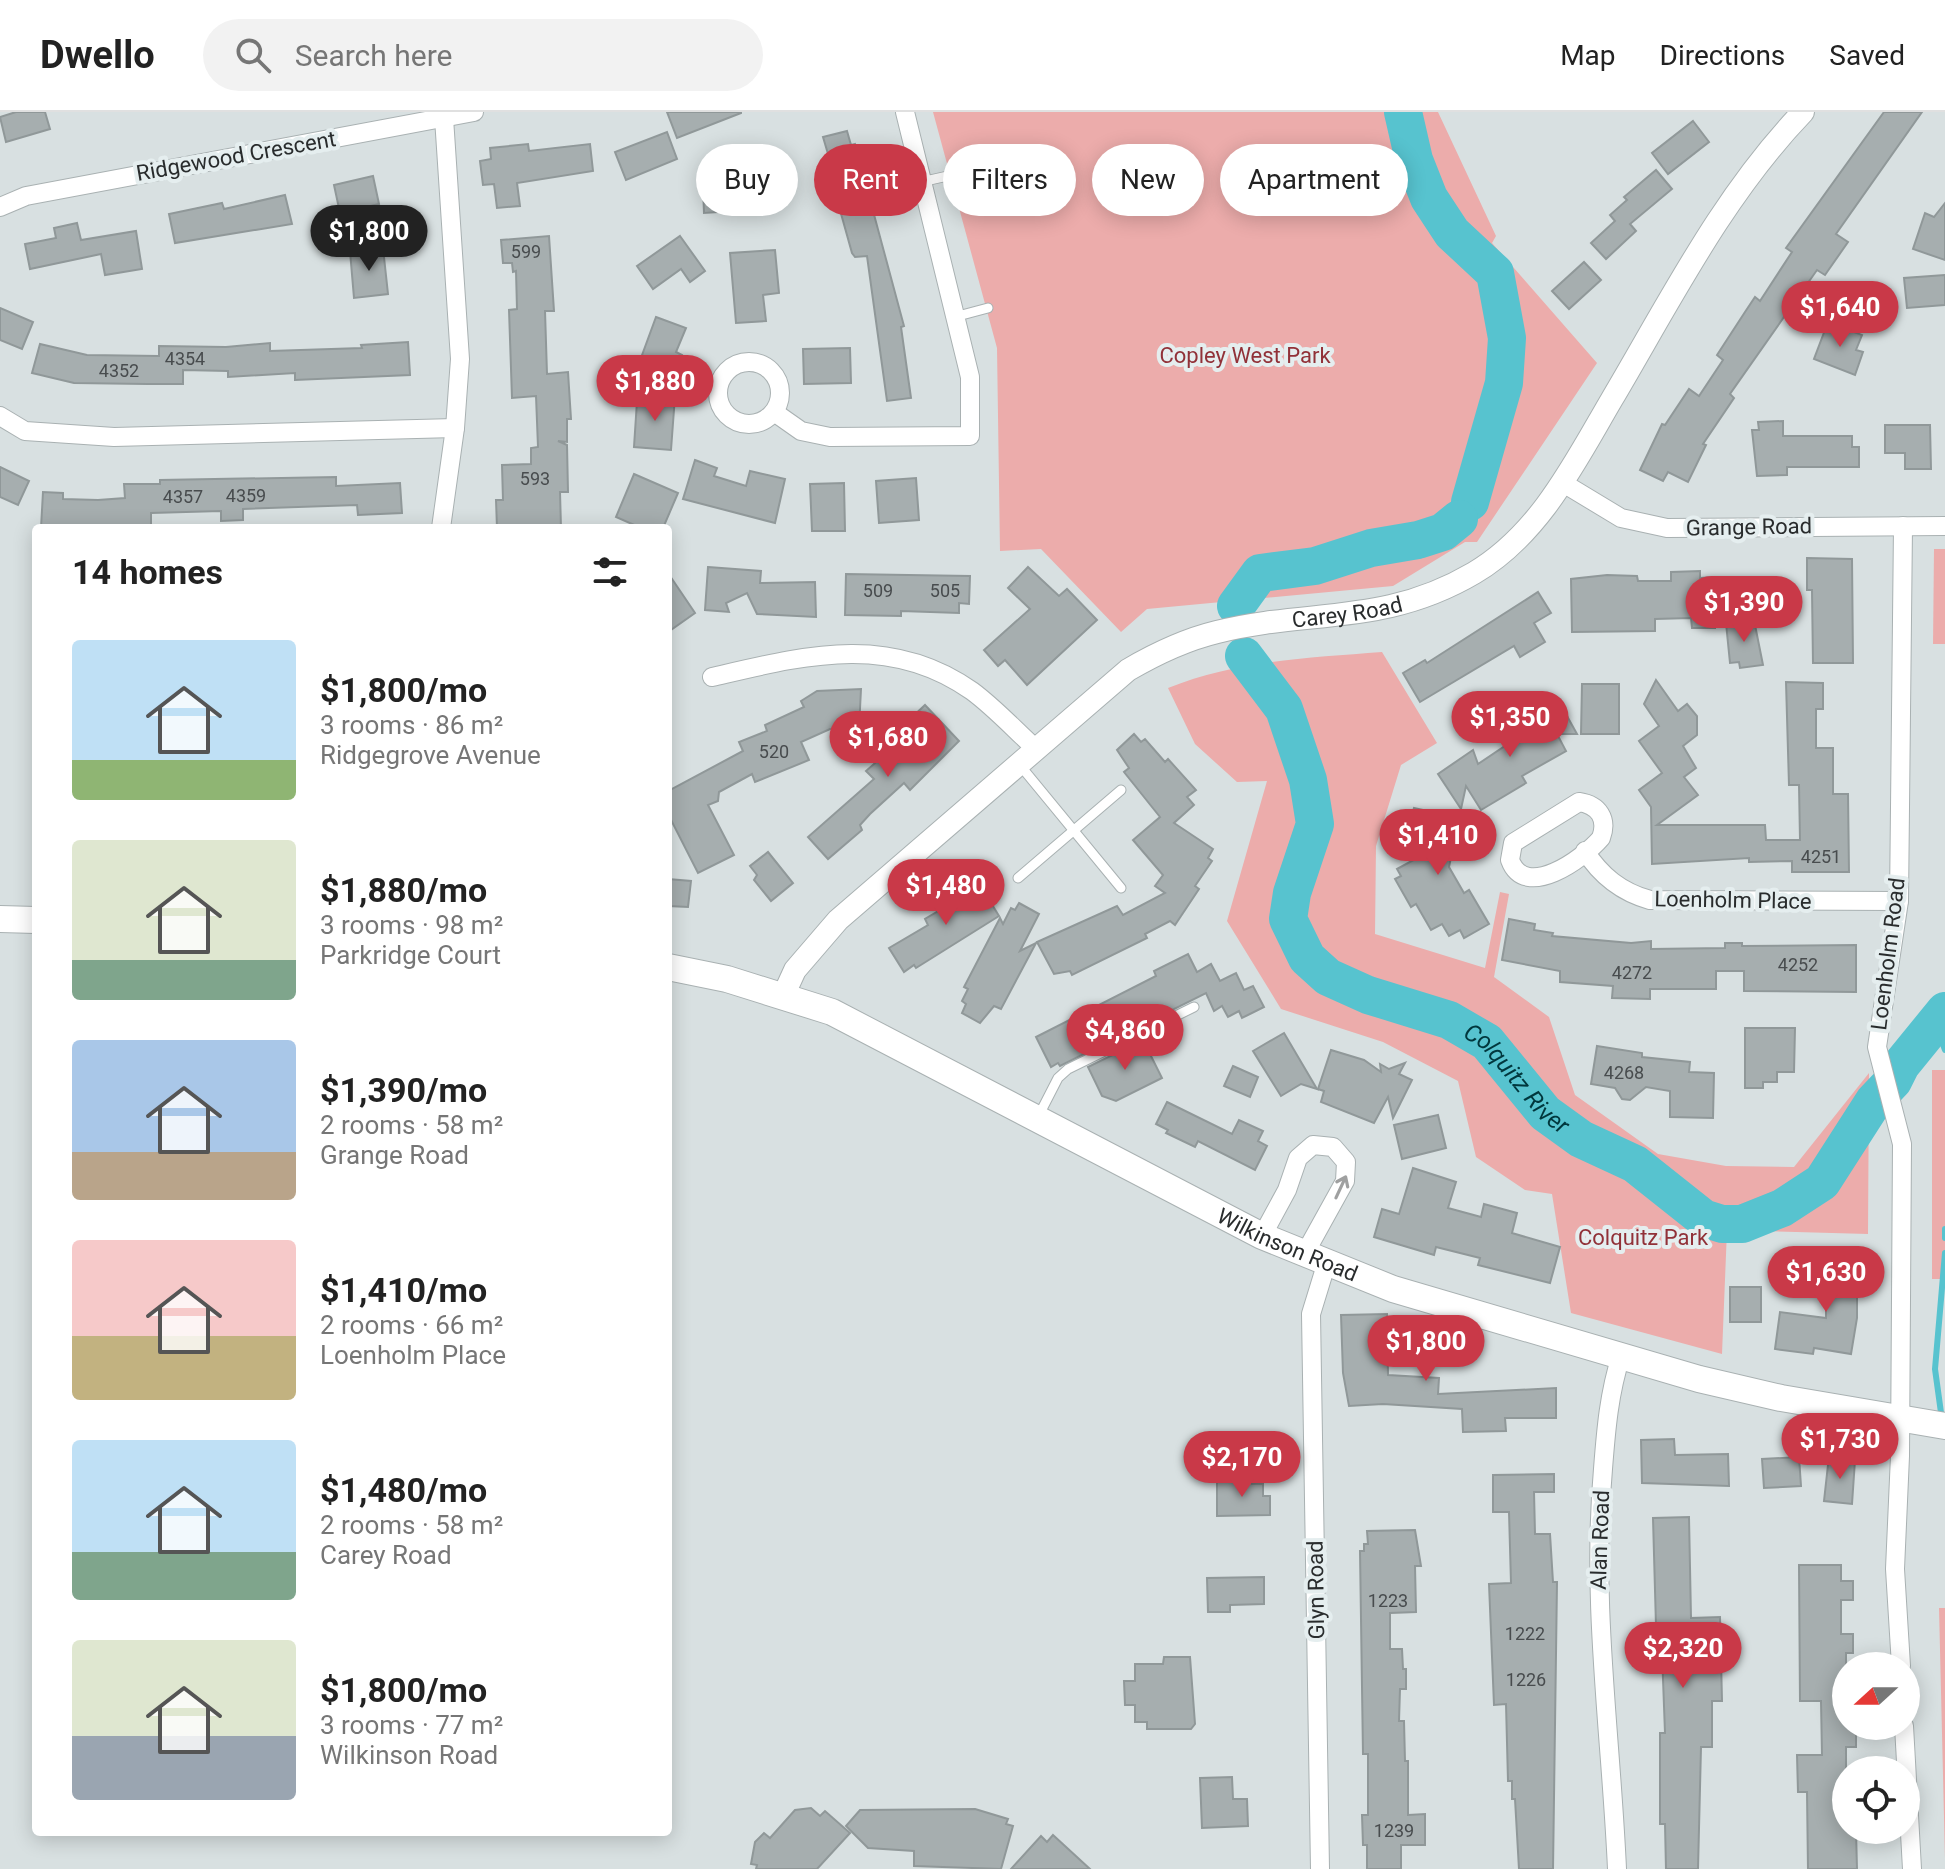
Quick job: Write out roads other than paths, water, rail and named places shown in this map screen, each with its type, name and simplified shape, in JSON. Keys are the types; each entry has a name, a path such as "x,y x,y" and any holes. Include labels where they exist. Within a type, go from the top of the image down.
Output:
{"main road":[{"path":"0,919 32,920"},
{"name":"Wilkinson Road","path":"672,968 784,994 832,1012 1262,1236 1315,1260 1432,1301 1621,1356 1781,1398 1945,1426"}],"street":[{"name":"Ridgewood Crescent","path":"0,207 26,196 474,112"},
{"path":"905,112 912,144"},
{"name":"Carey Road","path":"784,994 795,970 838,920 1102,691 1162,650 1218,631 1387,609 1449,586 1501,554 1563,483 1733,198 1803,112"},
{"path":"442,524 455,428 460,359 444,118"},
{"path":"774,412 801,431 830,437 970,436 970,377 958,316 927,204"},
{"path":"0,416 25,431 114,437 455,428"},
{"name":"Grange Road","path":"1563,483 1621,518 1667,528 1945,526"},
{"name":"Loenholm Road","path":"1900,1652 1895,1569 1900,1419 1902,1144 1877,1047 1878,1020 1899,901 1903,526"},
{"path":"712,677 814,654 875,653 930,667 973,692 1027,757"},
{"path":"1579,802 1595,807 1604,821 1601,838 1585,851 1536,879 1519,875 1510,860 1513,843 1519,836 1579,802"},
{"name":"Loenholm Place","path":"1585,851 1612,882 1629,894 1650,900 1899,901"},
{"name":"Glyn Road","path":"1262,1236 1287,1190 1298,1158 1313,1145 1333,1147 1346,1162 1345,1181 1315,1260 1311,1314 1320,1869"},
{"name":"Alan Road","path":"1617,1869 1599,1636 1598,1525 1609,1393 1621,1356"},
{"path":"1905,1740 1912,1869"}],"lane":[{"path":"958,316 988,308"},
{"path":"1027,757 1073,832 1121,888"},
{"path":"1018,878 1121,790"},
{"path":"1037,1118 1058,1078 1068,1069 1194,1007"}],"waterway":[{"name":"Colquitz River","path":"1403,112 1414,160 1429,198 1452,233 1495,273 1507,338 1504,383 1470,502"},
{"name":"Colquitz River","path":"1236,606 1260,573 1315,566 1371,548 1418,540 1443,532 1459,519"},
{"name":"Colquitz River","path":"1244,656 1284,709 1308,780 1315,824 1292,893 1288,919 1307,958 1328,977 1368,995 1449,1020 1487,1042 1545,1113 1581,1139 1635,1164 1703,1218 1722,1224 1742,1224 1782,1208 1822,1182 1874,1101 1893,1081 1901,1065 1945,1011"},
{"path":"1934,1021 1945,1050"},
{"path":"1945,1229 1945,1238"},
{"path":"1942,1420 1935,1369 1945,1253"}],"park label":[{"name":"Copley West Park","path":"1245,355"},
{"name":"Colquitz Park","path":"1643,1237"}]}
